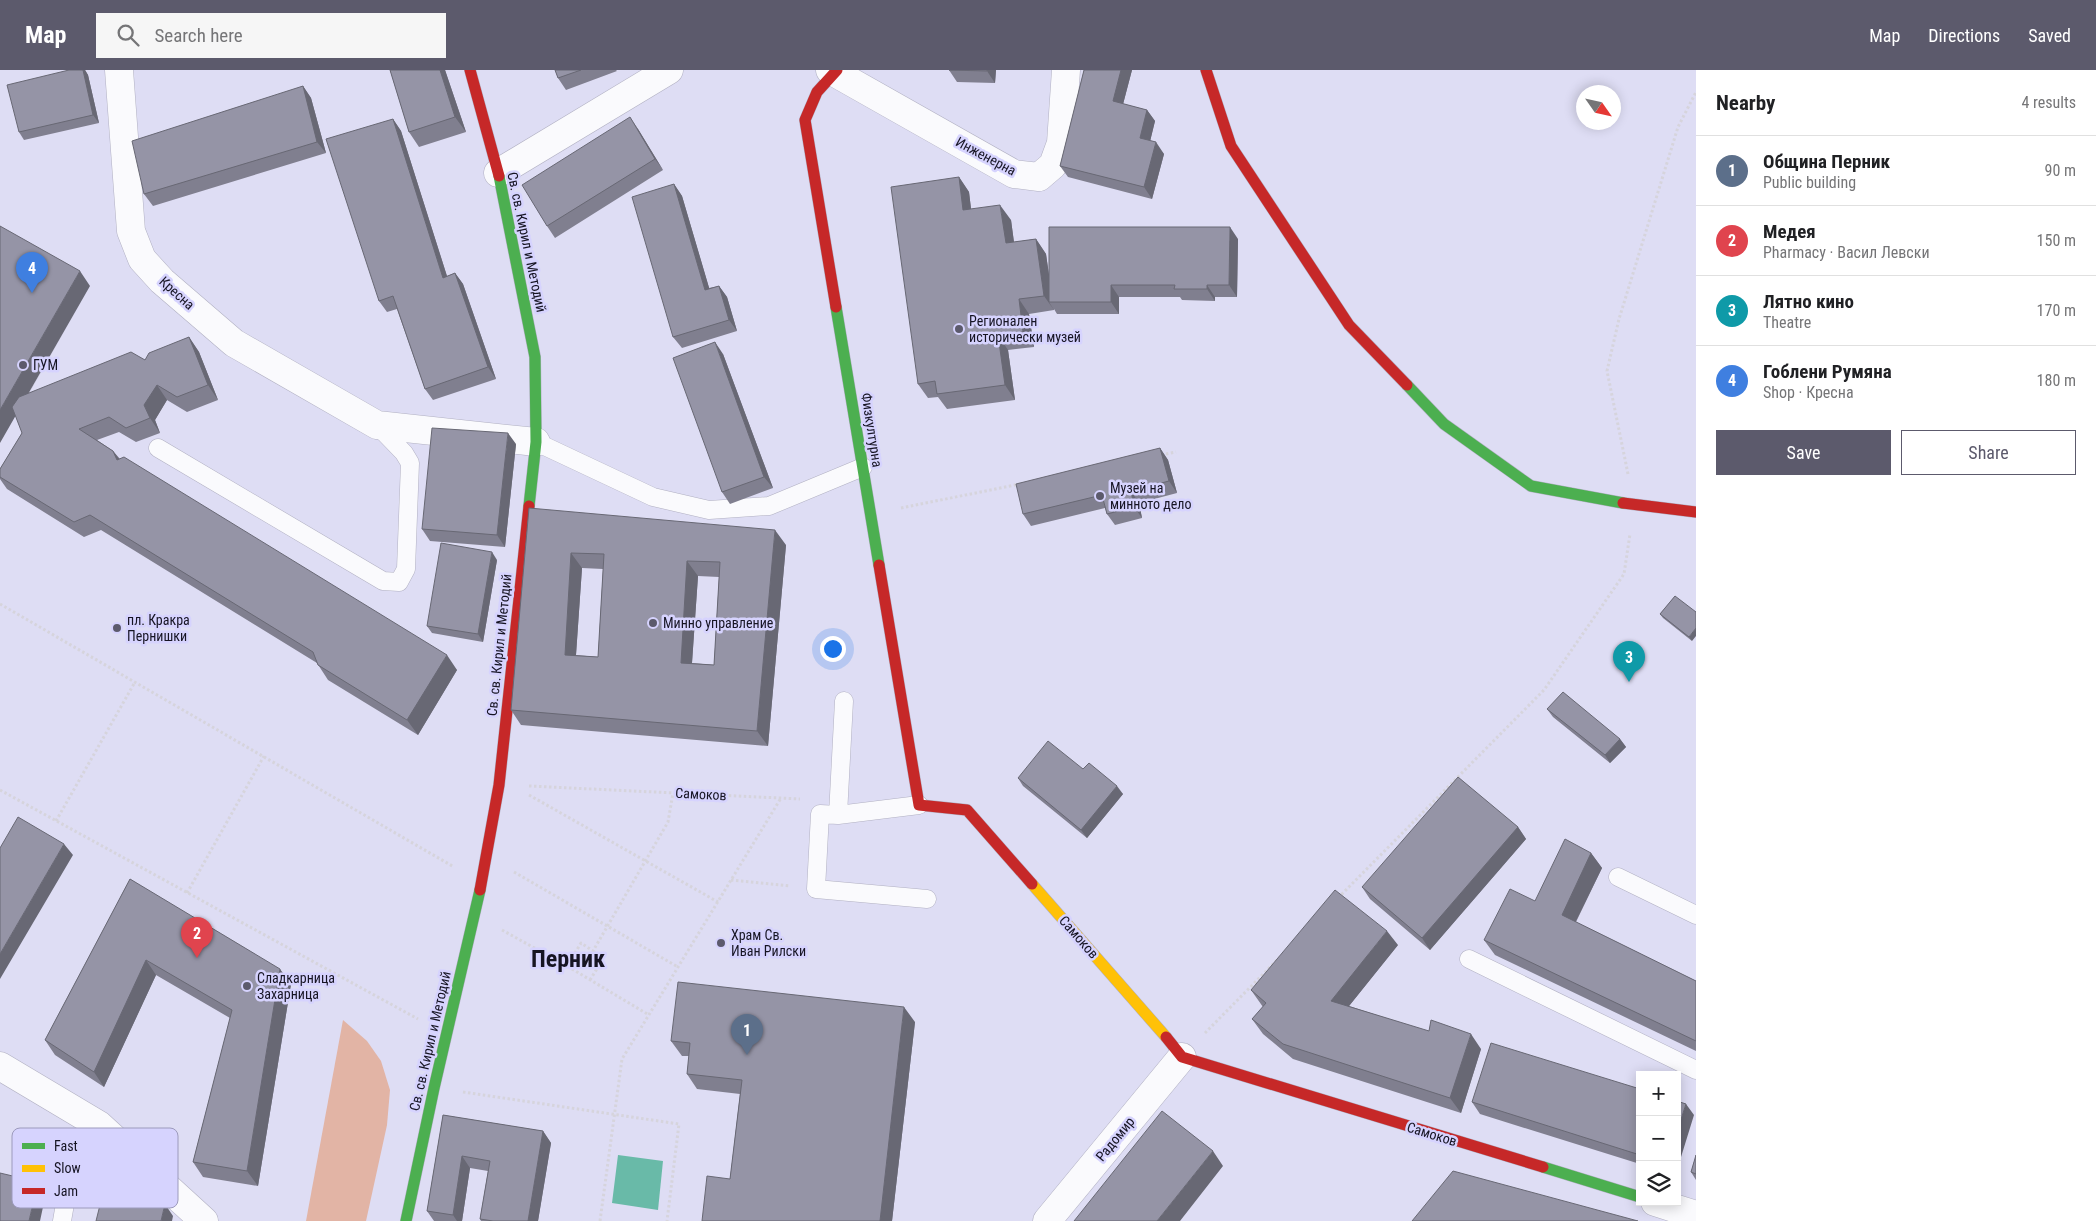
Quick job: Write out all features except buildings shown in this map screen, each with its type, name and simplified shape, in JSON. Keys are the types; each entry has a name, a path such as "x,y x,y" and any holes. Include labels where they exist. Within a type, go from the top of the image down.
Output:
{"street":[{"name":"Кресна","path":"119,70 131,231 142,259 162,281 234,343 377,426"},
{"name":"Св. св. Кирил и Методий","path":"406,1221 434,1088 482,884 486,856 505,785 536,442 535,357 498,173 470,70"},
{"path":"498,173 670,70"},
{"name":"Инженерна","path":"834,71 1014,174 1039,177 1053,165 1061,143 1066,70"},
{"path":"1206,70 1231,146 1349,325 1444,424 1531,486 1635,505 1696,512"},
{"name":"Физкултурна","path":"834,71 817,92 806,120 919,805"},
{"path":"377,426 536,442"},
{"name":"Самоков","path":"919,805 967,810 1182,1056 1636,1197"},
{"name":"Радомир","path":"1048,1221 1182,1056"},
{"path":"0,1066 101,1128"},
{"path":"178,1197 204,1221"},
{"path":"1668,1206 1696,1215"}],"lane":[{"path":"158,448 383,580 399,582 406,569 410,463 404,453 377,426"},
{"path":"536,442 653,496 709,510 769,506 863,467"},
{"path":"839,808 844,701"},
{"path":"919,805 839,808 820,814 816,889 927,899"},
{"path":"1618,878 1696,915"},
{"path":"1469,959 1696,1070"},
{"path":"62,1221 64,1208"}],"path":[{"path":"1335,901 1544,690 1624,574 1635,505 1607,371 1619,320 1678,127 1696,92"},
{"path":"1157,456 1176,452"},
{"path":"871,514 1024,483"},
{"path":"0,604 482,884"},
{"path":"56,821 135,682"},
{"path":"187,893 264,756"},
{"path":"505,785 718,902"},
{"name":"Самоков","path":"505,785 780,798 839,808"},
{"path":"0,790 447,1035"},
{"path":"593,951 668,822 673,793"},
{"path":"600,1221 622,1059 780,798"},
{"path":"486,856 678,967"},
{"path":"731,880 816,889"},
{"path":"474,915 567,966 649,1015"},
{"path":"567,966 581,943 603,959 590,980"},
{"path":"1182,1056 1286,951"},
{"path":"434,1088 679,1124 667,1221"}],"shaded area":[{"path":"343,1020 367,1041 381,1061 390,1090 387,1125 366,1221 306,1221"},
{"path":"618,1155 663,1161 658,1210 612,1203"}],"traffic: fast":[{"path":"499,176 535,357 536,442 529,506"},
{"path":"836,307 879,565"},
{"path":"1407,385 1444,424 1531,486 1623,503"},
{"path":"406,1221 434,1088 480,890"},
{"path":"1543,1167 1636,1196"}],"traffic: slow":[{"path":"1032,884 1166,1037"}],"traffic: jam":[{"path":"470,70 499,176"},
{"path":"836,307 805,120 817,92 837,70"},
{"path":"1206,70 1231,146 1349,325 1407,385"},
{"path":"1623,503 1696,512"},
{"path":"480,890 499,785 529,506"},
{"path":"879,565 919,805 967,810 1032,884"},
{"path":"1166,1037 1182,1057 1543,1167"}],"place":[{"name":"Гоблени Румяна","path":"32,293"},
{"name":"Регионален исторически музей","path":"959,329"},
{"name":"ГУМ","path":"23,365"},
{"name":"Музей на минното дело","path":"1100,496"},
{"name":"Минно управление","path":"653,623"},
{"name":"пл. Кракра Пернишки","path":"117,628"},
{"name":"Лятно кино","path":"1629,682"},
{"name":"Храм Св. Иван Рилски","path":"721,943"},
{"name":"Медея","path":"197,958"},
{"name":"Сладкарница Захарница","path":"247,986"},
{"name":"Община Перник","path":"747,1055"}],"district":[{"name":"Перник","path":"568,959"}]}
